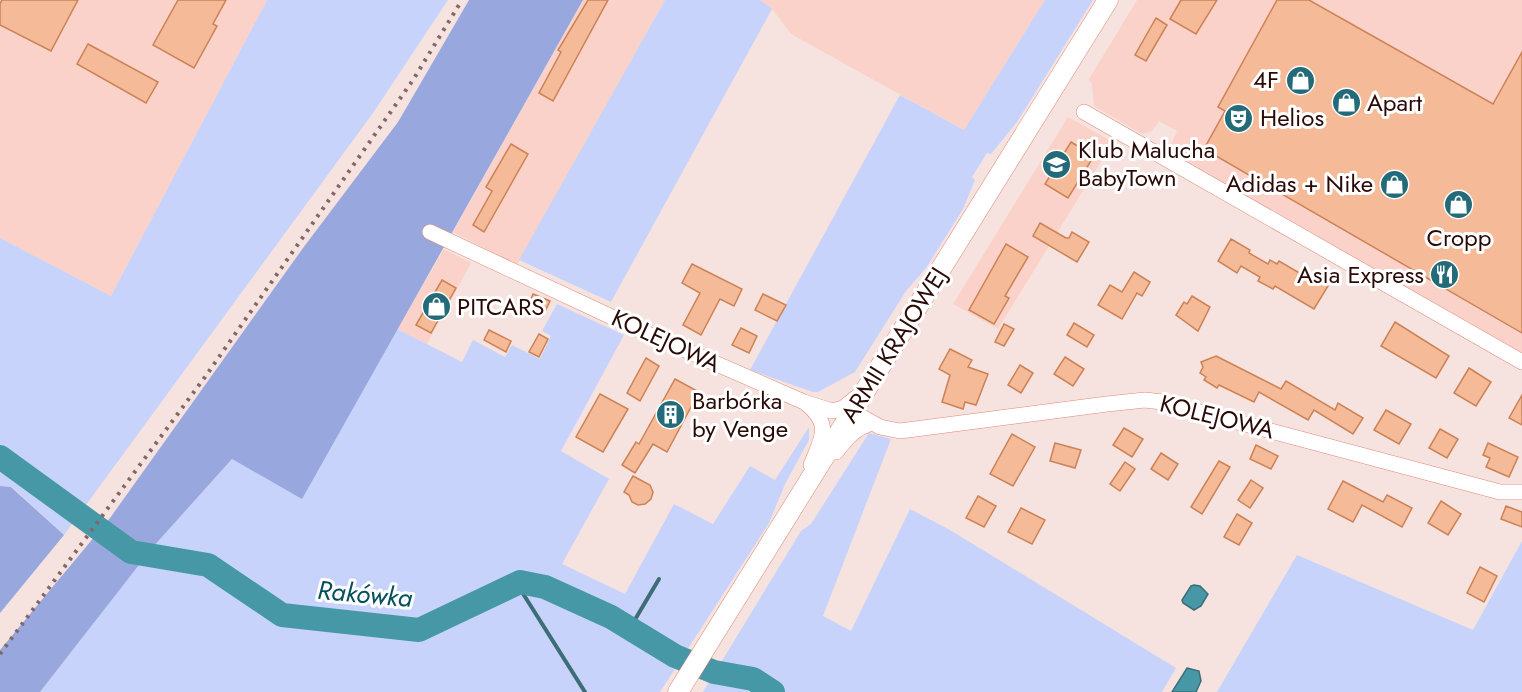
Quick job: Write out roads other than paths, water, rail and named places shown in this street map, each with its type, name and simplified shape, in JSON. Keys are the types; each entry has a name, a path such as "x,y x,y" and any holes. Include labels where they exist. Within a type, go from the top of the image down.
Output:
{"street":[{"name":"ARMII KRAJOWEJ","path":"679,691 1108,0"},
{"path":"1084,112 1522,362"},
{"name":"KOLEJOWA","path":"430,232 639,329 804,402 832,411 843,408 867,388"},
{"path":"795,502 850,434 859,427 873,423 867,407 867,388"},
{"name":"KOLEJOWA","path":"853,412 890,430 900,431 1130,401 1162,402 1500,492 1522,492"},
{"path":"795,502 821,441 823,429 818,414 804,402"}],"waterway":[{"name":"Rakówka","path":"0,457 131,552 208,565 282,615 419,630 520,582 545,587 611,617 675,656 714,672 753,679 773,692"},
{"path":"630,628 659,579"},
{"path":"520,582 522,592 585,692"}],"railway":[{"path":"0,654 205,377 413,80 462,0"}],"place":[{"name":"4F","path":"1300,80"},
{"name":"Apart","path":"1346,103"},
{"name":"Helios","path":"1239,118"},
{"name":"Klub Malucha BabyTown","path":"1057,164"},
{"name":"Adidas + Nike","path":"1394,184"},
{"name":"Cropp","path":"1459,205"},
{"name":"Asia Express","path":"1445,275"},
{"name":"PITCARS","path":"436,307"},
{"name":"Barbórka by Venge","path":"671,415"}]}
